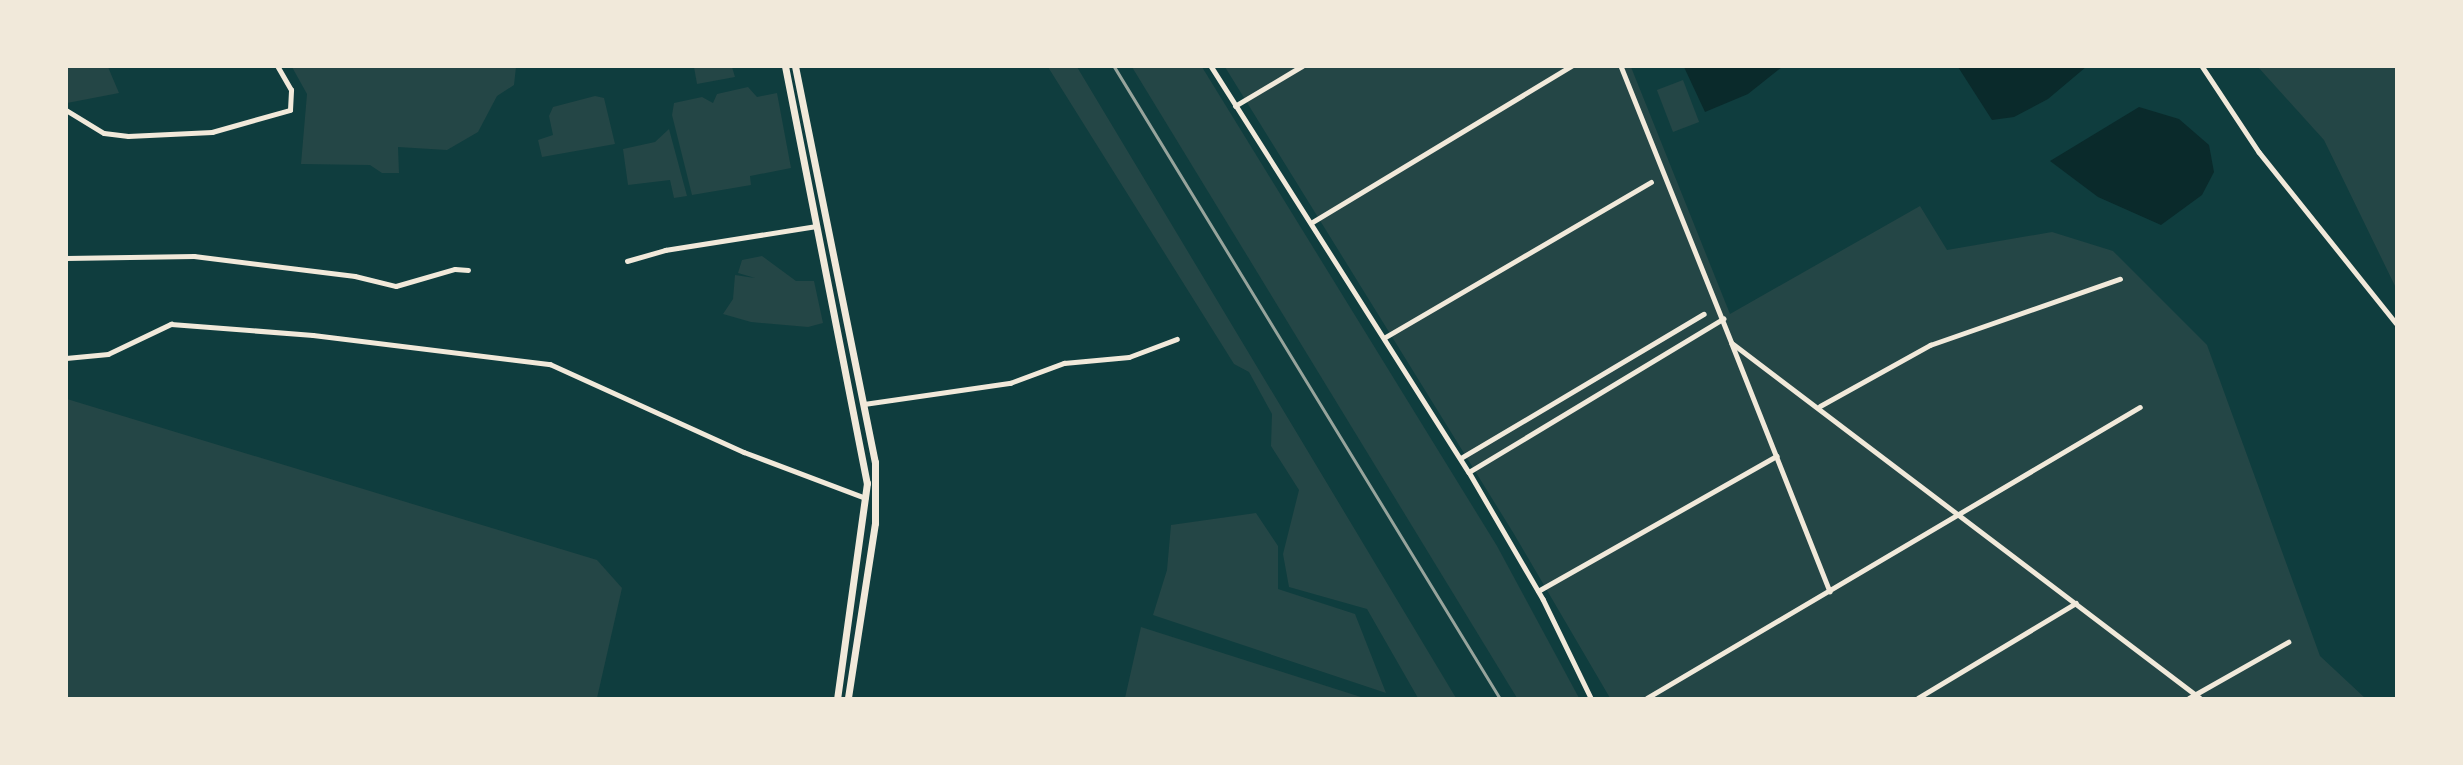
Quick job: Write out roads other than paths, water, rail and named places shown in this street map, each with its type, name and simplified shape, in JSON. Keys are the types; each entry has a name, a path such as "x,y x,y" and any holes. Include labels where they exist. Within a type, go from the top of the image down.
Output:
{"main road":[{"path":"785,66 865,464 867,498 837,698"},
{"path":"795,66 864,404 877,498 848,698"}],"street":[{"path":"66,110 104,133 128,136 212,132 290,110 291,90 277,66"},
{"path":"1211,66 1461,458 1538,591 1591,698"},
{"path":"1235,106 1301,66"},
{"path":"1311,223 1571,66"},
{"path":"1621,66 1830,591"},
{"path":"2202,66 2259,152 2396,323"},
{"path":"1384,338 1651,182"},
{"path":"626,261 665,250 817,226"},
{"path":"66,258 194,257 355,276 396,286 454,269 468,270"},
{"path":"1820,406 1930,345 2120,279"},
{"path":"1461,458 1704,314"},
{"path":"1469,472 1723,320"},
{"path":"66,358 108,354 171,324 313,335 550,364 744,452 867,498"},
{"path":"864,404 1010,383 1064,363 1129,357 1177,339"},
{"path":"1732,343 1820,406 2198,697"},
{"path":"1647,698 2140,407"},
{"path":"1538,591 1777,456"},
{"path":"1918,698 2076,603"},
{"path":"2189,698 2198,697 2288,642"}],"railway":[{"path":"1114,66 1500,698"}]}
